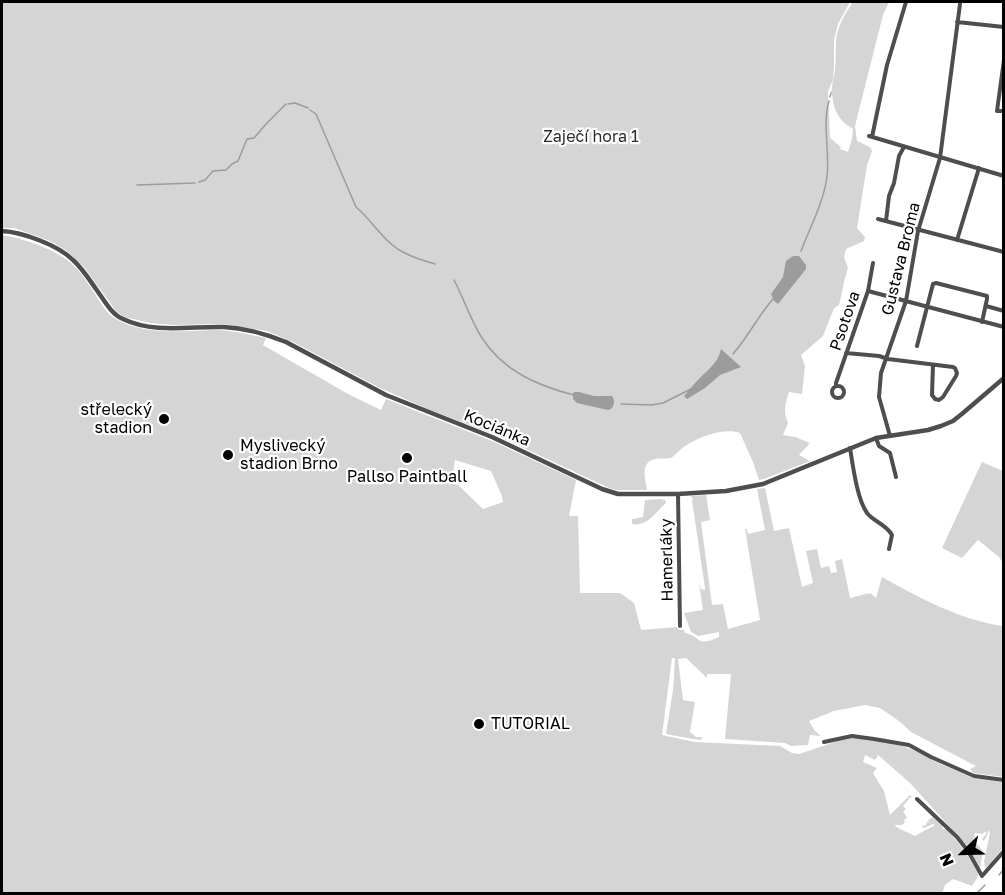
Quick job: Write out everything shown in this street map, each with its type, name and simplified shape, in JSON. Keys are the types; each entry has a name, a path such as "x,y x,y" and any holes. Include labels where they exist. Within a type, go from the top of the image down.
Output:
{"street":[{"path":"906,2 887,65 870,137 1004,176"},
{"name":"Gustava Broma","path":"890,436 881,404 880,373 906,301 918,231 940,158 960,4"},
{"path":"957,22 1004,27"},
{"path":"1002,111 997,111 1004,60"},
{"path":"886,221 889,195 894,183 899,156 904,147"},
{"path":"957,240 979,168"},
{"path":"878,219 1004,252"},
{"name":"Kociánka","path":"2,231 21,234 65,253 81,268 113,313 127,321 173,328 223,327 269,335 386,395 492,437 618,494 726,491 763,484 876,438 928,430 953,421 1004,378"},
{"name":"Psotova","path":"836,386 868,291 873,263"},
{"path":"917,346 933,284 984,295 987,299 982,321"},
{"path":"868,291 1004,327"},
{"path":"986,306 1004,311"},
{"path":"846,353 953,367 957,373 942,398 937,400 932,395 933,365"},
{"path":"876,438 879,446 890,453 896,477"},
{"path":"850,448 858,487 867,512 885,525 892,535 889,549"},
{"name":"Hamerláky","path":"678,494 680,626"},
{"path":"824,742 852,736 909,745 974,776 1004,780"},
{"path":"917,799 965,846 982,876 1004,850"}],"green space":[{"name":"Zaječí hora 1","path":"2,2 850,2 838,24 834,40 833,80 838,30 853,2 889,2 883,15 855,126 857,141 870,147 872,151 867,165 857,228 865,237 864,241 846,249 844,257 848,268 839,305 834,308 823,336 801,355 805,366 802,394 789,392 786,404 785,415 788,423 783,435 810,443 799,455 810,461 764,479 759,480 740,433 727,431 697,439 683,447 671,458 657,459 647,463 645,467 646,490 609,488 496,435 378,387 295,343 267,331 223,324 151,323 124,317 116,311 84,267 67,251 50,241 14,228 2,228","holes":["833,80 831,93 838,114 853,129 848,152 840,149 841,147 830,138 828,91"]},
{"path":"2,235 58,254 76,268 109,314 128,325 167,331 220,330 266,338 263,345 348,394 381,410 386,399 492,441 576,480 569,516 578,516 580,593 620,593 634,603 641,630 676,627 702,641 719,637 719,632 698,636 691,632 684,613 703,610 699,583 701,589 705,590 691,496 706,495 710,520 701,522 712,605 723,604 728,629 760,620 745,529 748,534 765,530 757,489 765,488 774,531 789,528 802,587 813,583 806,551 817,549 821,568 829,566 831,573 837,572 835,561 842,559 850,598 870,593 876,598 882,577 956,613 1003,626 1003,777 973,773 970,769 976,766 911,732 880,708 865,705 834,711 809,721 821,736 810,735 808,745 791,746 785,743 725,739 731,674 707,674 707,678 686,658 678,659 683,700 695,702 690,732 696,737 702,737 701,740 666,734 675,658 672,658 662,735 695,742 780,746 799,754 854,738 874,740 921,753 973,778 1003,782 1003,848 985,868 984,861 990,833 989,830 983,841 987,833 975,833 973,839 983,851 980,868 968,847 910,783 877,754 875,760 865,755 863,762 877,768 873,773 884,791 890,815 910,795 912,797 903,806 906,809 903,812 907,817 905,822 902,825 894,825 915,836 935,825 922,827 928,821 931,824 928,820 933,817 956,840 978,873 972,886 953,879 945,885 942,894 2,893","holes":["455,460 491,471 503,502 483,509 452,479"]},
{"path":"982,462 1003,471 1003,563 978,540 962,558 942,548"},
{"path":"645,500 665,500 666,503 650,518 642,523 632,524 632,519 643,517"}],"shaded area":[{"path":"793,256 799,256 806,265 806,269 778,304 771,294 783,277 786,261"},
{"path":"721,349 741,367 720,375 687,399 684,396 715,363"},
{"path":"575,392 594,396 612,396 613,405 608,410 577,403 573,399"}],"waterway":[{"path":"830,97 831,93"},
{"path":"801,251 820,205 827,176 826,119 829,101"},
{"path":"288,104 295,103 308,108"},
{"path":"199,182 205,180 213,171 226,170 238,161 247,139 254,138 286,104"},
{"path":"310,110 316,114 356,207 399,250 435,264"},
{"path":"137,185 195,183"},
{"path":"454,280 478,332 500,360 522,376 574,395"},
{"path":"733,354 773,299"},
{"path":"621,404 663,403 691,389"},
{"path":"999,875 1004,869"},
{"path":"976,894 985,885"}],"place":[{"name":"střelecký stadion","path":"164,419"},
{"name":"Myslivecký stadion Brno","path":"228,455"},
{"name":"Pallso Paintball","path":"407,458"},
{"name":"TUTORIAL","path":"479,724"}]}
